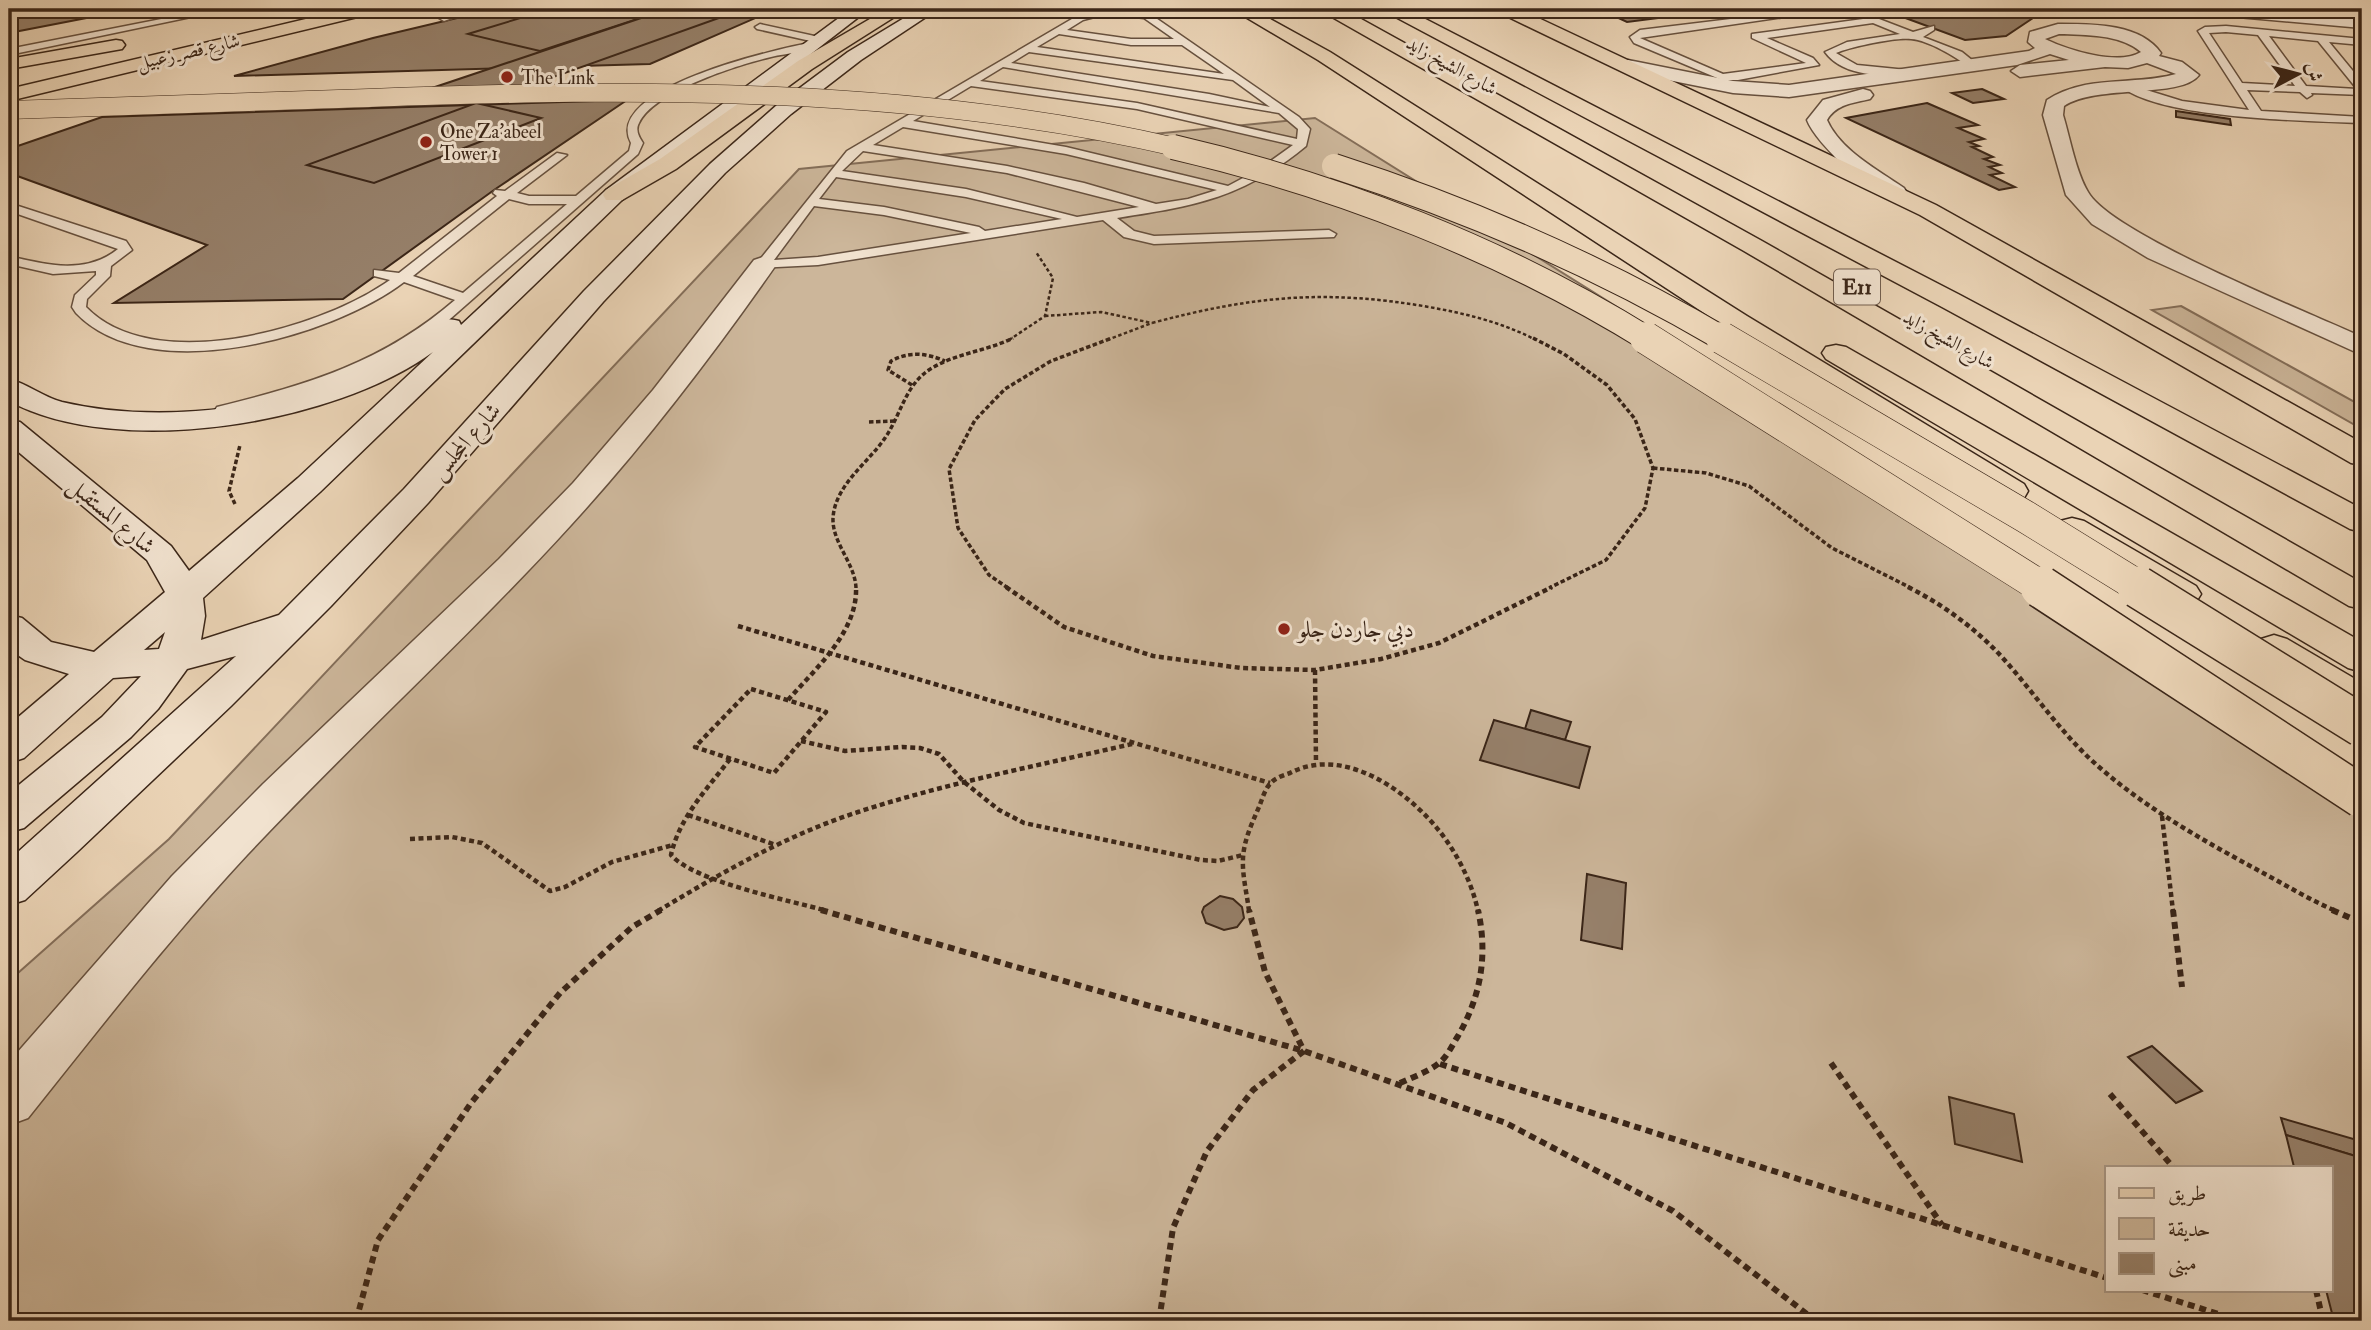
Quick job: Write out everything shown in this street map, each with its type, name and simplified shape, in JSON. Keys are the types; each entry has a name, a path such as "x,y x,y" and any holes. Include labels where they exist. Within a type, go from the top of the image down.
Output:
{"main road":[{"name":"شارع قصر زعبيل","path":"9,95 368,9"},
{"path":"9,748 309,485 614,195 861,9"},
{"path":"9,388 28,400 64,411 123,420 171,421 244,413 328,392 399,362 446,329 566,223 668,164 805,65 899,9"},
{"name":"شارع المجلس","path":"9,887 144,765 295,621 417,495 606,284 716,172 811,88 854,55 930,9"},
{"path":"1240,9 1355,76 1883,413 2362,701"},
{"path":"1265,9 1320,39 1931,410 2362,659"},
{"path":"1331,9 1753,246 2362,598"},
{"name":"شارع الشيخ زايد","path":"1349,9 1727,214 2362,572"},
{"name":"شارع الشيخ زايد","path":"1394,9 1951,300 2362,522"},
{"path":"1506,9 1896,193 2362,456"},
{"path":"1524,9 1539,25"},
{"path":"2074,29 2083,23 2080,9"},
{"path":"2207,9 2362,22"},
{"path":"2237,9 2362,22"},
{"path":"2116,16 2144,50"},
{"name":"شارع قصر زعبيل","path":"9,71 160,38 231,17"},
{"path":"9,79 231,17"},
{"path":"2108,61 2075,56 2048,48 2038,42 2036,36 2043,31 2074,29 2101,32 2144,50 2190,75 2184,80 2073,94 2059,100 2052,109 2077,195 2087,207 2118,232 2157,253 2362,348"},
{"path":"9,64 160,38"},
{"path":"2048,48 2027,57 1789,91 1773,94 1765,100 1778,106 1799,107 1828,98 1858,96 2052,66 2108,61 2144,50"},
{"path":"1628,66 1733,88 1789,91"},
{"path":"9,101 95,74"},
{"path":"9,95 582,76 799,78 932,88 1055,103 1176,125 1284,152 1391,184 1467,212 1555,249 1645,294 2026,517 2362,726"},
{"path":"9,110 579,92 778,94 905,103 1038,120 1170,146 1270,172 1368,205 1467,244 1553,285 1617,320 1954,530 2362,797"},
{"path":"1858,96 1824,108 1816,120 1818,126 1836,146 1896,193"},
{"path":"9,1101 188,890 292,782 373,705 558,519 665,395 770,256"},
{"name":"شارع المستقبل","path":"9,429 159,553 177,580 188,614 185,635 174,658 145,697 113,730 9,816"},
{"path":"9,627 22,641 54,657 106,664 174,658 216,649 295,621"}],"lane":[{"path":"137,15 200,9"},
{"path":"444,18 472,9"},
{"path":"1834,9 1640,33 1635,38 1708,73 1738,77 1814,65 1809,60 1755,36 1874,20"},
{"path":"1846,9 1958,54 1973,65"},
{"path":"2207,9 2219,28"},
{"path":"1125,11 1147,16 1289,115 1304,129 1302,144 1230,190 1189,203 865,251 818,261 770,256 833,173 859,148 1090,13 1125,11"},
{"path":"9,52 231,17"},
{"path":"760,27 820,42"},
{"path":"1919,73 1854,67 1841,62 1830,52 1847,45 1913,36 1929,32 1931,28"},
{"path":"2256,112 2203,31 2219,28 2362,42"},
{"path":"1057,32 1123,41 1185,43"},
{"path":"2261,33 2322,117"},
{"path":"2322,38 2362,90"},
{"path":"123,420 213,412 319,384 372,363 408,344 437,323 634,152 637,143 632,134 633,123 642,112 701,77 739,62 820,42"},
{"path":"1028,49 1238,79"},
{"path":"1156,66 1190,66 1212,61"},
{"path":"1001,64 1209,97 1289,115"},
{"path":"969,83 1137,106 1302,144"},
{"path":"2238,86 2362,90"},
{"path":"1209,97 1234,95 1249,87"},
{"path":"2127,87 2181,105 2362,120"},
{"path":"900,123 995,136 1090,154 1230,190"},
{"path":"859,148 937,156 1012,169 1085,186 1156,208"},
{"path":"104,263 103,276 80,298 79,307 81,312 126,339 161,346 234,341 309,324 370,299 401,277 499,193 561,155"},
{"path":"833,173 922,185 1080,219"},
{"path":"499,193 529,200 576,200"},
{"path":"811,202 919,217 987,233"},
{"path":"1008,230 1017,216 1010,202"},
{"path":"9,207 125,246 121,254 104,263 79,269 46,270 11,261"},
{"path":"1106,216 1129,234 1154,240 1329,234"},
{"path":"895,247 911,236 919,217"},
{"path":"770,256 819,251 865,251"},
{"path":"379,273 401,277 463,298"}],"path":[{"path":"1032,247 1053,278 1045,316"},
{"path":"1314,296 1375,298 1479,316 1523,333 1564,354 1607,385 1635,419 1653,468 1645,508 1606,560 1439,643 1381,659 1315,670 1241,668 1153,656 1064,627 989,575 958,528 949,469 975,420 1005,389 1051,361 1152,323 1204,309 1262,299 1314,296"},
{"path":"789,700 828,653 846,626 855,603 857,579 850,559 837,541 834,519 836,505 850,482 876,451 895,421 912,385 920,376 945,361 1018,335 1045,316 1101,312 1152,323"},
{"path":"912,385 891,374 888,366 891,361 913,353 930,355 945,361"},
{"path":"237,508 229,491 241,443 244,413"},
{"path":"869,422 895,421"},
{"path":"1653,468 1706,472 1749,486 1832,548 1934,600 2003,656 2043,710 2090,759 2162,815 2289,888 2362,922"},
{"path":"738,626 1270,783 1316,763 1359,769 1401,792 1432,821 1458,858 1475,897 1484,935 1481,973 1471,1016 1440,1064 1398,1084"},
{"path":"1315,670 1316,763"},
{"path":"751,689 826,712 802,741 774,773 695,747 751,689"},
{"path":"802,741 845,751 920,748 939,754 964,782 999,810 1024,823 1201,860 1218,861 1243,855"},
{"path":"356,1321 378,1240 471,1103 560,993 632,927 713,878 777,846 858,813 964,782 1132,744"},
{"path":"730,759 675,836 671,855 680,865 713,878 1304,1051 1506,1123 1673,1211 1816,1321"},
{"path":"1270,783 1243,855 1247,901 1258,957 1272,995 1304,1051"},
{"path":"688,815 777,846"},
{"path":"2162,815 2182,987"},
{"path":"410,839 447,836 492,847 550,891 570,886 606,864 673,845"},
{"path":"1159,1321 1173,1227 1206,1151 1253,1090 1304,1051"},
{"path":"1831,1063 1942,1226"},
{"path":"1440,1064 2105,1277"},
{"path":"2110,1094 2172,1166"},
{"path":"2148,1292 2241,1321"},
{"path":"2316,1292 2323,1321"}],"green space":[{"name":"دبي جاردن جلو","path":"1315,118 2362,773 2362,1321 9,1321 9,981 169,839 799,169"},
{"path":"2181,306 2362,406 2362,429 2152,310"}],"building":[{"path":"9,9 133,9 9,33"},
{"path":"495,9 776,9 650,64 234,76 373,38"},
{"path":"550,9 668,9 540,51 468,34"},
{"name":"The Link","path":"668,9 744,9 307,165 250,149"},
{"path":"1659,9 1729,9 1627,22 1612,15"},
{"path":"1881,9 2029,9 2033,18 2006,36 1965,40"},
{"path":"1982,89 2004,99 1973,103 1952,93"},
{"path":"627,100 494,190 343,299 114,303 207,245 9,173 9,149 102,117"},
{"name":"One Za'abeel Tower 1","path":"476,103 541,118 374,183 307,165"},
{"path":"1927,103 1978,125 1958,128 1984,139 1969,142 1979,146 1972,147 1993,157 1984,159 2000,165 1989,167 2002,173 1990,175 2015,187 1999,190 1846,118"},
{"path":"2176,111 2230,119 2231,125 2176,117"},
{"path":"1531,710 1571,722 1565,740 1525,729"},
{"path":"1494,720 1590,747 1579,788 1480,760"},
{"path":"1587,874 1626,883 1622,949 1581,940"},
{"path":"1220,896 1233,899 1242,907 1244,918 1237,927 1224,930 1206,923 1202,912 1204,907"},
{"path":"2152,1046 2202,1091 2176,1103 2128,1057"},
{"path":"1949,1097 2014,1114 2022,1162 1955,1144"},
{"path":"2281,1118 2357,1140 2362,1158 2286,1135"},
{"path":"2286,1135 2362,1158 2362,1321 2334,1321 2327,1292 2332,1292 2332,1166 2294,1166"}],"place":[{"name":"The Link","path":"507,77"},
{"name":"One Za'abeel Tower 1","path":"426,142"},
{"name":"دبي جاردن جلو","path":"1284,629"}]}
